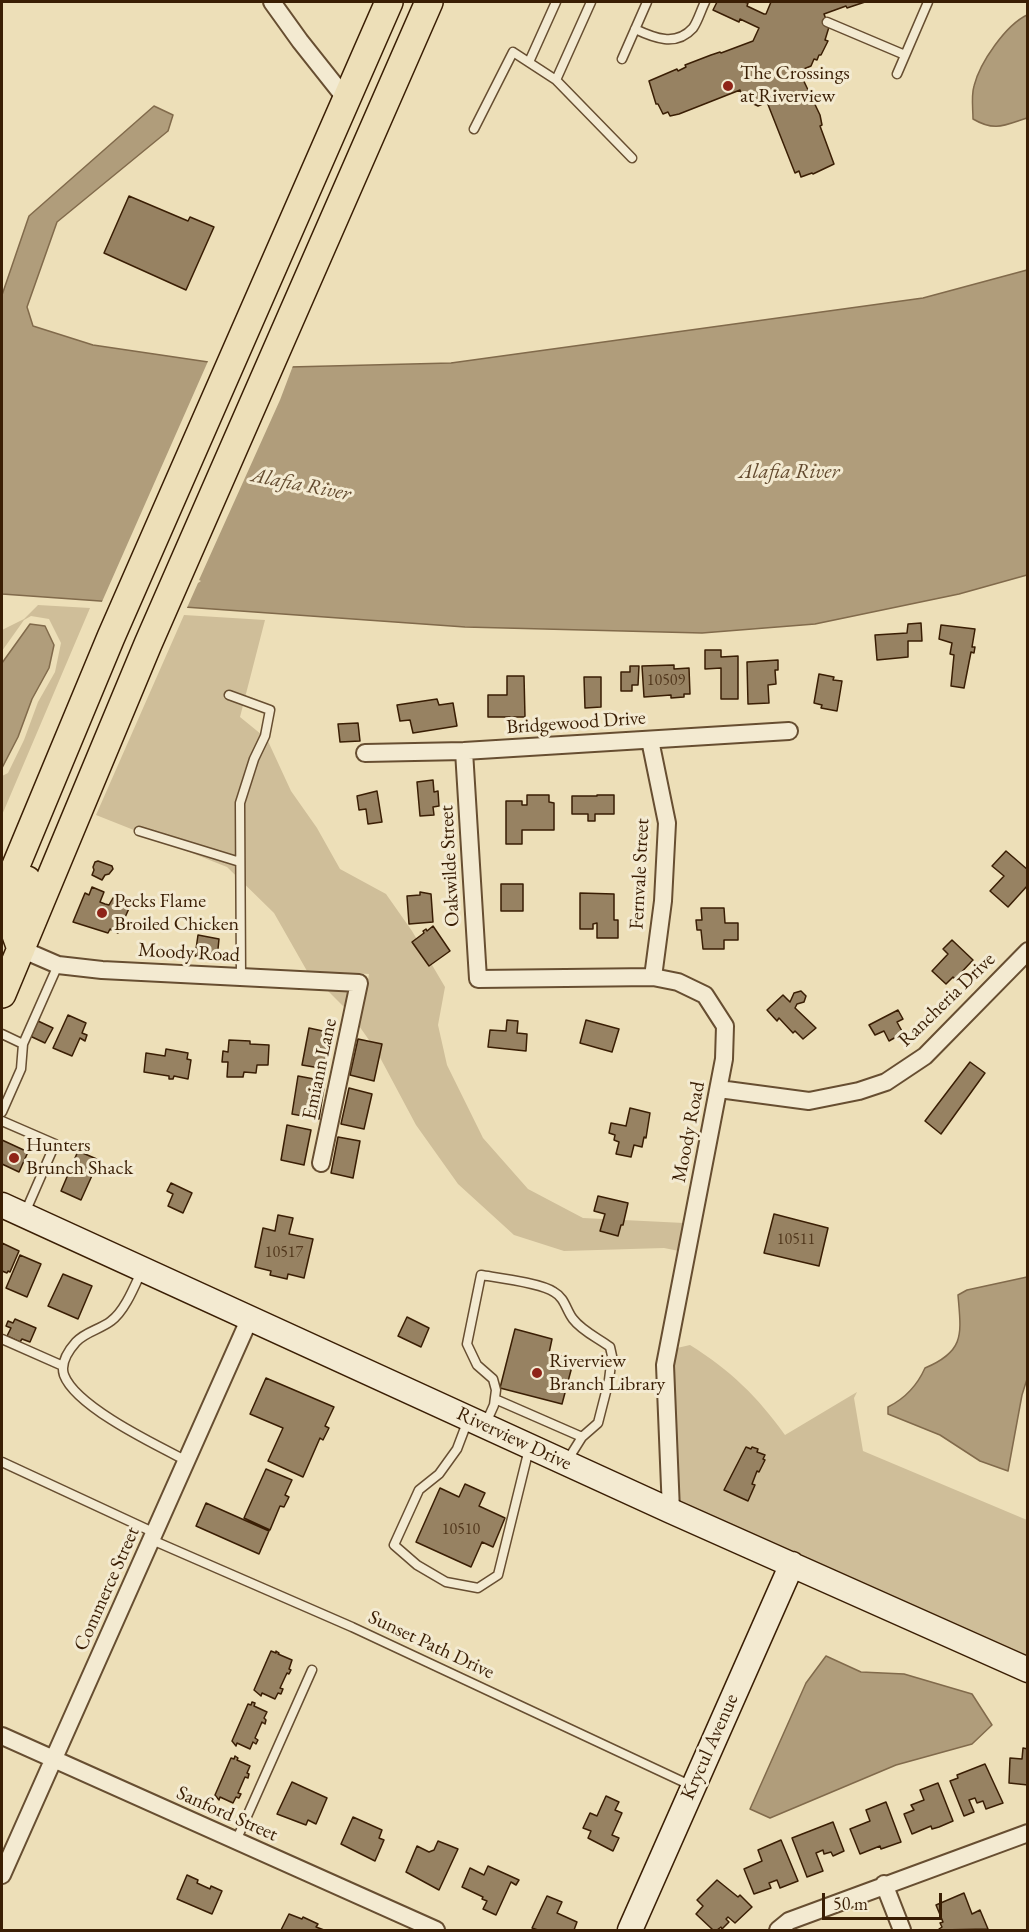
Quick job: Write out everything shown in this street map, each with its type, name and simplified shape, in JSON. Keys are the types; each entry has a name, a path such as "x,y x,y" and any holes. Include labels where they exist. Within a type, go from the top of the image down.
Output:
{"main road":[{"path":"2,900 111,637 389,2"},
{"path":"2,994 148,644 429,2"},
{"path":"21,949 10,921 46,835 45,795"}],"street":[{"path":"272,2 346,99"},
{"name":"Bridgewood Drive","path":"365,753 464,751 789,731"},
{"name":"Fernvale Street","path":"651,740 667,823 663,901 653,977"},
{"name":"Oakwilde Street","path":"464,751 478,979"},
{"name":"Moody Road","path":"21,949 58,965 102,970 359,983"},
{"name":"Rancheria Drive","path":"719,1089 809,1101 860,1091 886,1082 925,1056 1028,951"},
{"name":"Moody Road","path":"478,979 653,977 678,982 705,995 725,1026 724,1059 719,1089 665,1365 670,1511"},
{"name":"Emiann Lane","path":"321,1163 359,983"},
{"name":"Riverview Drive","path":"2,1205 670,1511 1028,1670"},
{"name":"Commerce Street","path":"2,1875 249,1320"},
{"name":"Krycul Avenue","path":"630,1930 792,1564"},
{"name":"Sanford Street","path":"2,1736 436,1930"},
{"path":"778,1930 789,1921 884,1884 1028,1833"},
{"path":"884,1884 902,1930"}],"lane":[{"path":"529,62 556,2"},
{"path":"556,80 591,2"},
{"path":"622,59 647,2"},
{"path":"635,29 654,39 676,39 693,27 705,2"},
{"path":"897,74 927,2"},
{"path":"826,22 905,55"},
{"path":"474,129 513,52 556,80 632,158"},
{"path":"229,695 270,710 265,736 254,759 240,803 241,977"},
{"path":"139,831 240,862"},
{"path":"2,1112 21,1069 23,1044 58,965"},
{"path":"2,1034 23,1044"},
{"path":"2,1121 55,1144 24,1215"},
{"path":"142,1270 131,1295 113,1320 78,1340 68,1352 63,1366 64,1376 78,1396 126,1428 187,1461"},
{"path":"529,1446 498,1575 478,1588 446,1582 417,1565 394,1545 419,1490 439,1474 495,1399 496,1390 493,1379 477,1365 467,1344 481,1275 518,1281 554,1291 564,1302 572,1318 610,1347 612,1356 605,1400 598,1423 582,1437 566,1462"},
{"path":"2,1339 63,1366"},
{"path":"495,1399 582,1437"},
{"name":"Sunset Path Drive","path":"2,1462 153,1536 352,1626 693,1787"},
{"path":"236,1841 312,1670"}],"shaded area":[{"path":"38,605 90,608 2,815 2,776 8,773 24,740 38,702 55,672 61,643 49,619 31,616 24,620 2,651 2,630 24,619"},
{"path":"184,615 265,620 240,717 267,739 291,791 317,828 340,869 386,894 412,931 445,987 438,1025 447,1065 483,1138 528,1189 583,1218 684,1223 679,1251 664,1248 564,1251 514,1235 458,1184 416,1125 376,1050 350,1013 327,990 366,992 369,974 307,971 274,913 227,867 96,815"},
{"path":"690,1345 742,1385 785,1435 857,1392 854,1398 863,1451 1027,1520 1027,1660 679,1504 673,1365 677,1348"}],"water":[{"path":"1027,15 1027,118 1000,126 981,123 973,119 973,94 977,76 995,45 1011,27"},
{"name":"Alafia River","path":"154,106 173,115 168,131 57,222 27,307 33,326 93,345 249,368 451,363 923,298 1027,270 1027,575 959,594 815,624 702,633 465,627 2,594 2,295 29,216"},
{"path":"30,624 45,626 54,645 49,668 32,699 18,737 2,768 2,663"},
{"path":"1027,1277 1027,1379 1008,1471 980,1461 940,1435 888,1414 888,1407 910,1391 925,1368 948,1355 954,1347 960,1330 958,1295 967,1290"},
{"path":"826,1656 861,1672 904,1674 972,1694 992,1725 972,1744 896,1765 770,1818 750,1809 806,1683"}],"pier":[{"path":"209,359 249,365 294,363 280,400 199,580 201,581 186,610 101,604"}],"building":[{"name":"The Crossings at Riverview","path":"717,2 744,2 748,3 747,6 766,14 771,2 865,2 824,14 829,27 825,40 828,41 817,60 814,59 811,66 799,71 820,115 822,125 820,126 834,164 801,177 799,171 795,173 767,102 758,106 743,99 740,90 679,114 670,116 668,112 663,114 656,104 649,81 677,69 678,71 686,67 685,65 711,55 753,41 759,28 713,10"},
{"path":"129,196 188,221 190,217 214,227 186,290 104,253"},
{"path":"921,623 922,641 908,641 908,657 877,660 875,635 907,633 908,624"},
{"path":"941,625 975,629 972,647 975,647 974,653 971,652 964,688 951,686 954,655 950,654 952,643 939,639"},
{"path":"705,650 721,650 721,657 738,656 738,699 721,699 721,668 705,669"},
{"path":"778,660 778,670 775,670 776,684 768,685 769,703 748,704 747,662"},
{"path":"674,665 674,669 689,668 690,694 671,698 671,695 644,697 642,666"},
{"path":"630,666 639,666 638,685 632,685 632,691 621,691 621,672 630,672"},
{"path":"819,674 842,681 837,711 821,708 822,705 814,703"},
{"path":"507,676 524,676 525,717 488,717 488,695 507,695"},
{"path":"584,677 601,677 601,707 585,708"},
{"path":"437,699 439,705 453,703 457,726 413,733 410,720 400,721 397,705"},
{"path":"358,723 360,741 340,742 338,724"},
{"path":"433,780 434,792 438,791 439,806 433,807 434,815 420,816 417,782"},
{"path":"377,791 382,822 368,824 366,809 359,810 357,796"},
{"path":"527,795 549,795 549,802 554,803 554,830 522,830 522,844 506,844 506,801 522,801 522,805 527,805"},
{"path":"614,795 614,814 595,814 595,821 588,821 588,814 572,814 572,796"},
{"path":"1006,851 1028,870 1028,885 1008,907 990,891 1004,876 992,866"},
{"path":"95,862 112,866 113,869 102,880 92,875"},
{"path":"501,884 523,884 523,911 501,911"},
{"name":"Pecks Flame Broiled Chicken","path":"92,887 104,892 100,902 109,905 113,898 131,904 118,933 110,929 108,933 73,922 85,893 89,895"},
{"path":"420,892 431,894 433,922 409,924 407,896 420,895"},
{"path":"580,893 614,894 614,920 618,920 618,938 597,938 597,923 593,924 593,929 580,929"},
{"path":"701,908 724,908 725,923 738,923 738,940 724,940 724,949 703,949 701,930 697,930 696,920 702,920"},
{"path":"433,926 450,951 429,966 412,942 424,933 423,931"},
{"path":"198,935 219,939 217,959 195,956"},
{"path":"952,940 973,960 955,979 953,977 946,984 932,971 948,954 943,949"},
{"path":"801,991 806,996 804,1002 797,1004 795,1008 816,1028 803,1039 795,1031 793,1033 779,1018 777,1021 767,1010 783,995 790,1002 794,993"},
{"path":"898,1010 903,1019 897,1022 903,1033 889,1041 884,1031 875,1035 869,1025"},
{"path":"68,1015 86,1023 82,1033 87,1035 85,1041 80,1038 72,1056 53,1048"},
{"path":"507,1020 518,1021 517,1033 527,1034 526,1051 488,1047 490,1030 506,1031"},
{"path":"586,1020 619,1029 612,1052 580,1043"},
{"path":"38,1021 53,1028 45,1043 30,1036"},
{"path":"309,1028 332,1033 326,1069 302,1065"},
{"path":"358,1039 382,1044 374,1081 350,1075"},
{"path":"229,1040 269,1045 268,1065 257,1065 256,1073 244,1072 243,1077 227,1077 228,1062 222,1062 223,1051 228,1052"},
{"path":"166,1049 188,1053 187,1059 191,1060 188,1079 174,1076 173,1079 169,1079 169,1076 144,1072 146,1053 165,1056"},
{"path":"970,1062 985,1073 941,1134 925,1121"},
{"path":"298,1076 325,1081 319,1119 292,1114"},
{"path":"349,1088 372,1094 364,1129 341,1124"},
{"path":"630,1108 650,1113 646,1138 644,1137 642,1147 634,1145 631,1157 616,1154 619,1142 614,1140 615,1135 609,1133 611,1123 626,1126"},
{"path":"287,1125 311,1130 304,1165 281,1160"},
{"path":"338,1137 360,1141 353,1178 331,1173"},
{"name":"Hunters Brunch Shack","path":"2,1140 28,1152 19,1172 2,1164"},
{"path":"78,1151 99,1160 81,1200 61,1191"},
{"path":"171,1183 192,1193 183,1213 168,1206 173,1194 167,1191"},
{"path":"598,1196 628,1203 618,1236 600,1231 605,1214 594,1211"},
{"path":"774,1214 828,1228 819,1266 764,1253"},
{"path":"278,1215 293,1218 289,1234 313,1239 304,1278 288,1274 287,1279 270,1275 271,1271 255,1267 263,1228 275,1231"},
{"path":"2,1243 19,1251 10,1272 7,1273 2,1271"},
{"path":"20,1255 41,1264 27,1297 6,1288"},
{"path":"63,1274 92,1286 78,1319 48,1306"},
{"path":"407,1317 429,1328 421,1347 398,1336"},
{"path":"15,1319 36,1328 30,1342 22,1339 20,1342 7,1336 11,1328 6,1326 8,1321 13,1323"},
{"name":"Riverview Branch Library","path":"515,1329 552,1339 549,1353 574,1359 562,1404 500,1388"},
{"path":"266,1378 334,1407 325,1426 329,1428 323,1440 320,1438 303,1477 268,1461 283,1428 250,1414"},
{"path":"746,1447 758,1449 757,1452 765,1455 763,1459 765,1460 752,1484 755,1485 748,1501 724,1490"},
{"path":"266,1469 292,1480 285,1495 289,1497 284,1507 280,1506 270,1530 244,1518"},
{"path":"465,1484 485,1493 479,1506 505,1518 493,1547 482,1542 471,1567 416,1542 440,1488 459,1497"},
{"path":"206,1503 269,1531 259,1554 196,1526"},
{"path":"271,1651 276,1653 276,1651 292,1660 289,1669 291,1670 289,1674 287,1673 280,1688 283,1689 281,1694 278,1693 275,1699 262,1693 261,1696 254,1690"},
{"path":"252,1702 255,1703 254,1706 267,1712 264,1718 265,1724 262,1722 255,1738 258,1740 256,1744 253,1742 250,1749 237,1743 236,1746 232,1741 248,1704 251,1705"},
{"path":"1023,1748 1028,1749 1028,1785 1009,1783 1010,1758 1022,1759"},
{"path":"235,1756 237,1760 250,1766 247,1773 248,1778 245,1777 238,1793 241,1794 233,1803 220,1797 219,1800 215,1795 231,1758 234,1759"},
{"path":"985,1764 1003,1803 986,1809 983,1801 977,1803 975,1798 969,1800 974,1812 964,1816 950,1781 958,1778 957,1775"},
{"path":"292,1782 327,1798 316,1824 308,1820 306,1825 277,1814"},
{"path":"938,1783 953,1821 932,1829 931,1826 912,1834 904,1814 914,1810 911,1805 924,1800 920,1790"},
{"path":"606,1796 619,1802 615,1810 622,1813 612,1835 619,1838 613,1851 588,1838 591,1831 583,1828 590,1813 597,1816"},
{"path":"886,1802 901,1842 881,1849 880,1846 860,1854 850,1829 870,1821 866,1810"},
{"path":"353,1817 382,1830 379,1838 384,1840 375,1861 341,1844"},
{"path":"833,1822 844,1851 833,1856 831,1852 824,1854 823,1850 816,1853 823,1871 807,1877 792,1838"},
{"path":"781,1840 798,1881 780,1888 777,1880 769,1883 771,1888 754,1894 744,1869 762,1861 758,1850"},
{"path":"438,1841 458,1849 439,1890 406,1872 417,1846 429,1852 434,1850"},
{"path":"488,1866 519,1880 516,1885 511,1882 496,1915 483,1909 487,1901 482,1899 483,1897 462,1887 470,1868 484,1875"},
{"path":"187,1875 210,1889 211,1886 222,1891 212,1914 177,1899"},
{"path":"717,1880 738,1897 740,1895 752,1907 735,1923 728,1917 726,1919 729,1922 722,1929 721,1927 713,1930 696,1914 703,1906 697,1900"},
{"path":"964,1893 972,1914 980,1910 988,1929 940,1930 942,1927 940,1923 943,1922 936,1905"},
{"path":"547,1896 562,1902 557,1913 577,1922 574,1930 532,1928"},
{"path":"289,1914 302,1919 303,1917 318,1924 316,1927 324,1930 281,1930"}],"place":[{"name":"The Crossings at Riverview","path":"728,86"},
{"name":"Pecks Flame Broiled Chicken","path":"102,913"},
{"name":"Hunters Brunch Shack","path":"14,1158"},
{"name":"Riverview Branch Library","path":"537,1373"}]}
